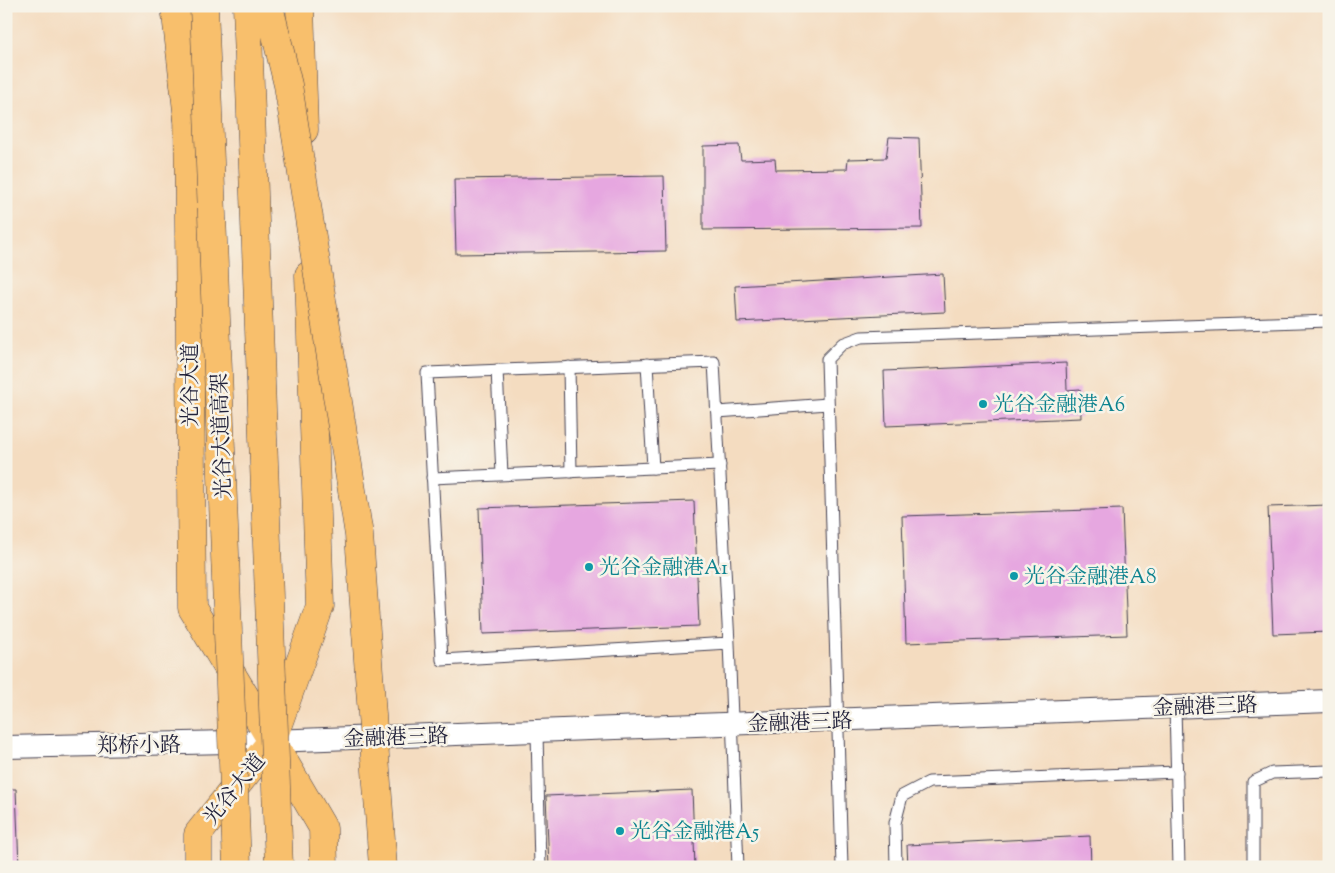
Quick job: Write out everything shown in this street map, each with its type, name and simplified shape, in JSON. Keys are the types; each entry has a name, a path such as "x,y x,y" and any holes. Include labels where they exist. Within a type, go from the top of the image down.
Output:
{"main road":[{"path":"175,6 188,119"},
{"name":"光谷大道","path":"187,6 192,608 323,828 324,867"},
{"name":"光谷大道高架","path":"204,6 237,867"},
{"name":"光谷大道高架","path":"247,6 279,867"},
{"path":"269,6 288,85 360,535 382,867"},
{"name":"光谷大道","path":"198,867 198,834 272,741 320,606 300,6"}],"street":[{"name":"金融港三路","path":"272,741 1329,701"},
{"name":"郑桥小路","path":"6,747 272,741"}],"lane":[{"path":"842,867 827,359 842,344 861,337 1329,321"},
{"path":"729,643 442,660 427,373 714,362 720,465 729,643 733,724 738,867"},
{"path":"647,364 652,468"},
{"path":"569,367 571,472"},
{"path":"498,370 502,474"},
{"path":"717,412 828,404"},
{"path":"432,478 720,465"},
{"path":"1175,707 1180,867"},
{"path":"537,732 540,867"},
{"path":"1253,867 1253,782 1272,773 1329,771"},
{"path":"896,867 894,822 902,796 929,782 1177,772"}],"building":[{"path":"889,137 919,138 922,228 703,230 703,146 739,145 741,160 775,159 776,170 847,169 848,159 886,158"},
{"path":"664,176 666,251 456,254 454,179"},
{"path":"943,274 945,312 737,322 735,286"},
{"name":"光谷金融港A6","path":"1066,363 1067,390 1080,389 1081,418 886,426 884,371"},
{"name":"光谷金融港A1","path":"694,501 699,626 483,634 479,508"},
{"path":"1329,505 1329,632 1273,634 1268,507"},
{"name":"光谷金融港A8","path":"1122,509 1127,635 906,643 902,516"},
{"path":"6,789 16,789 19,867 6,867"},
{"name":"光谷金融港A5","path":"692,790 695,867 549,867 546,796"},
{"path":"1090,836 1091,867 908,867 907,845"}],"place":[{"name":"光谷金融港A6","path":"983,404"},
{"name":"光谷金融港A1","path":"589,567"},
{"name":"光谷金融港A8","path":"1014,576"},
{"name":"光谷金融港A5","path":"620,831"}]}
